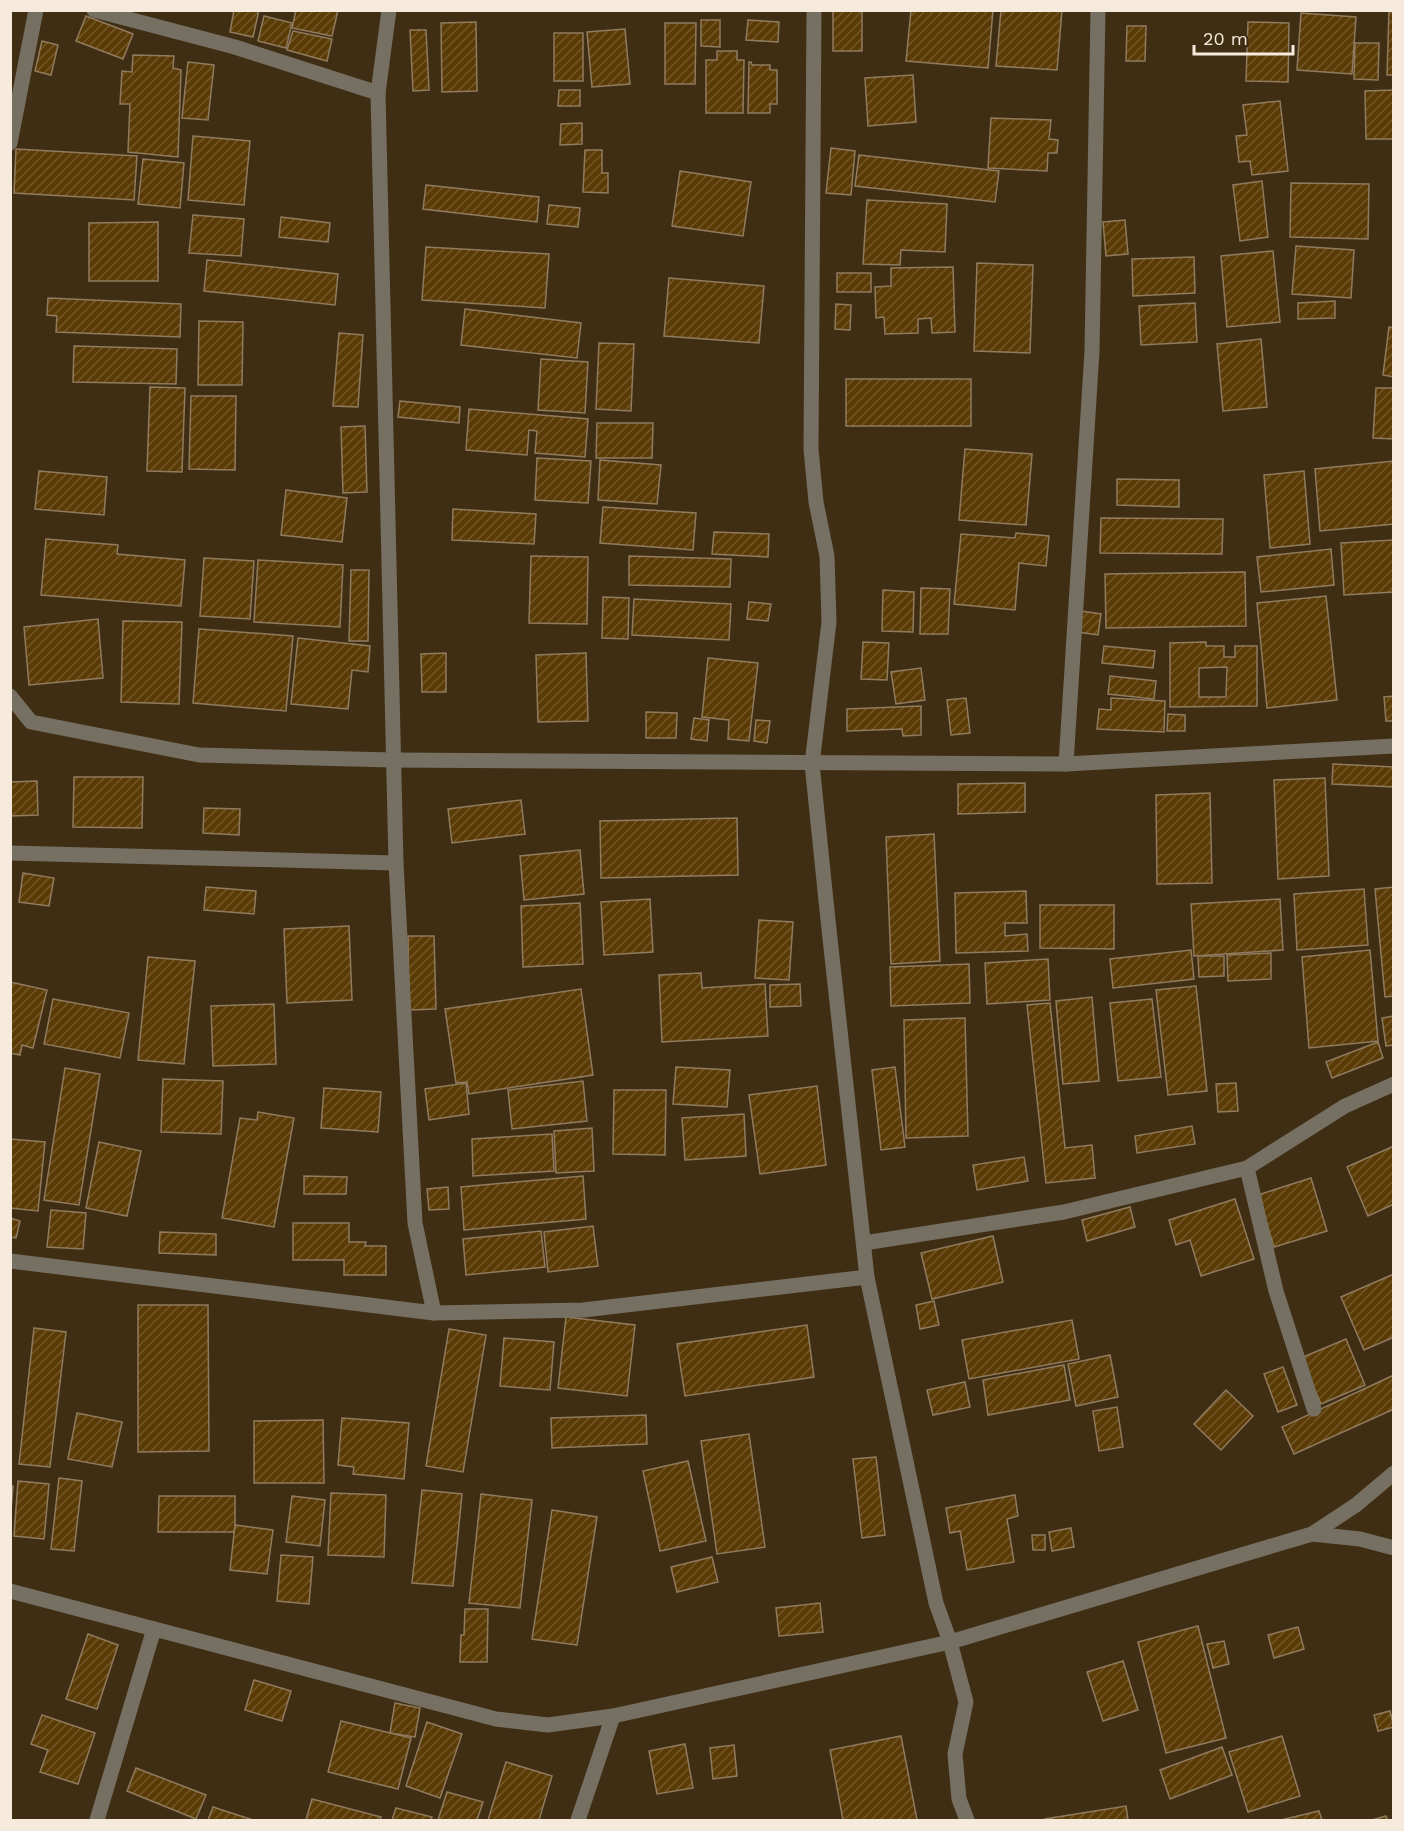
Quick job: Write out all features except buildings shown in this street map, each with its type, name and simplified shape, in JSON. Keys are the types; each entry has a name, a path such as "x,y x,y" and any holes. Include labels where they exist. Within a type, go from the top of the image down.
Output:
{"street":[{"path":"10,143 36,10"},
{"path":"94,10 235,47 378,93"},
{"path":"389,10 378,93 392,760 415,1223 434,1313"},
{"path":"814,10 811,449 816,502 827,556 829,622 812,764 867,1277 936,1603 950,1642 966,1702 955,1754 960,1799 968,1821"},
{"path":"1066,764 1092,351 1098,10"},
{"path":"10,696 31,722 199,755 392,760 1066,764 1394,746"},
{"path":"10,853 396,863"},
{"path":"864,1243 1064,1212 1247,1168 1345,1106 1394,1084"},
{"path":"1247,1168 1276,1291 1314,1409"},
{"path":"10,1261 434,1313 583,1310 867,1277"},
{"path":"10,1591 496,1719 548,1725 613,1716 950,1642 1312,1534 1356,1505 1394,1473"},
{"path":"1312,1534 1360,1539 1394,1548"},
{"path":"97,1821 154,1629"},
{"path":"578,1821 613,1716"}]}
